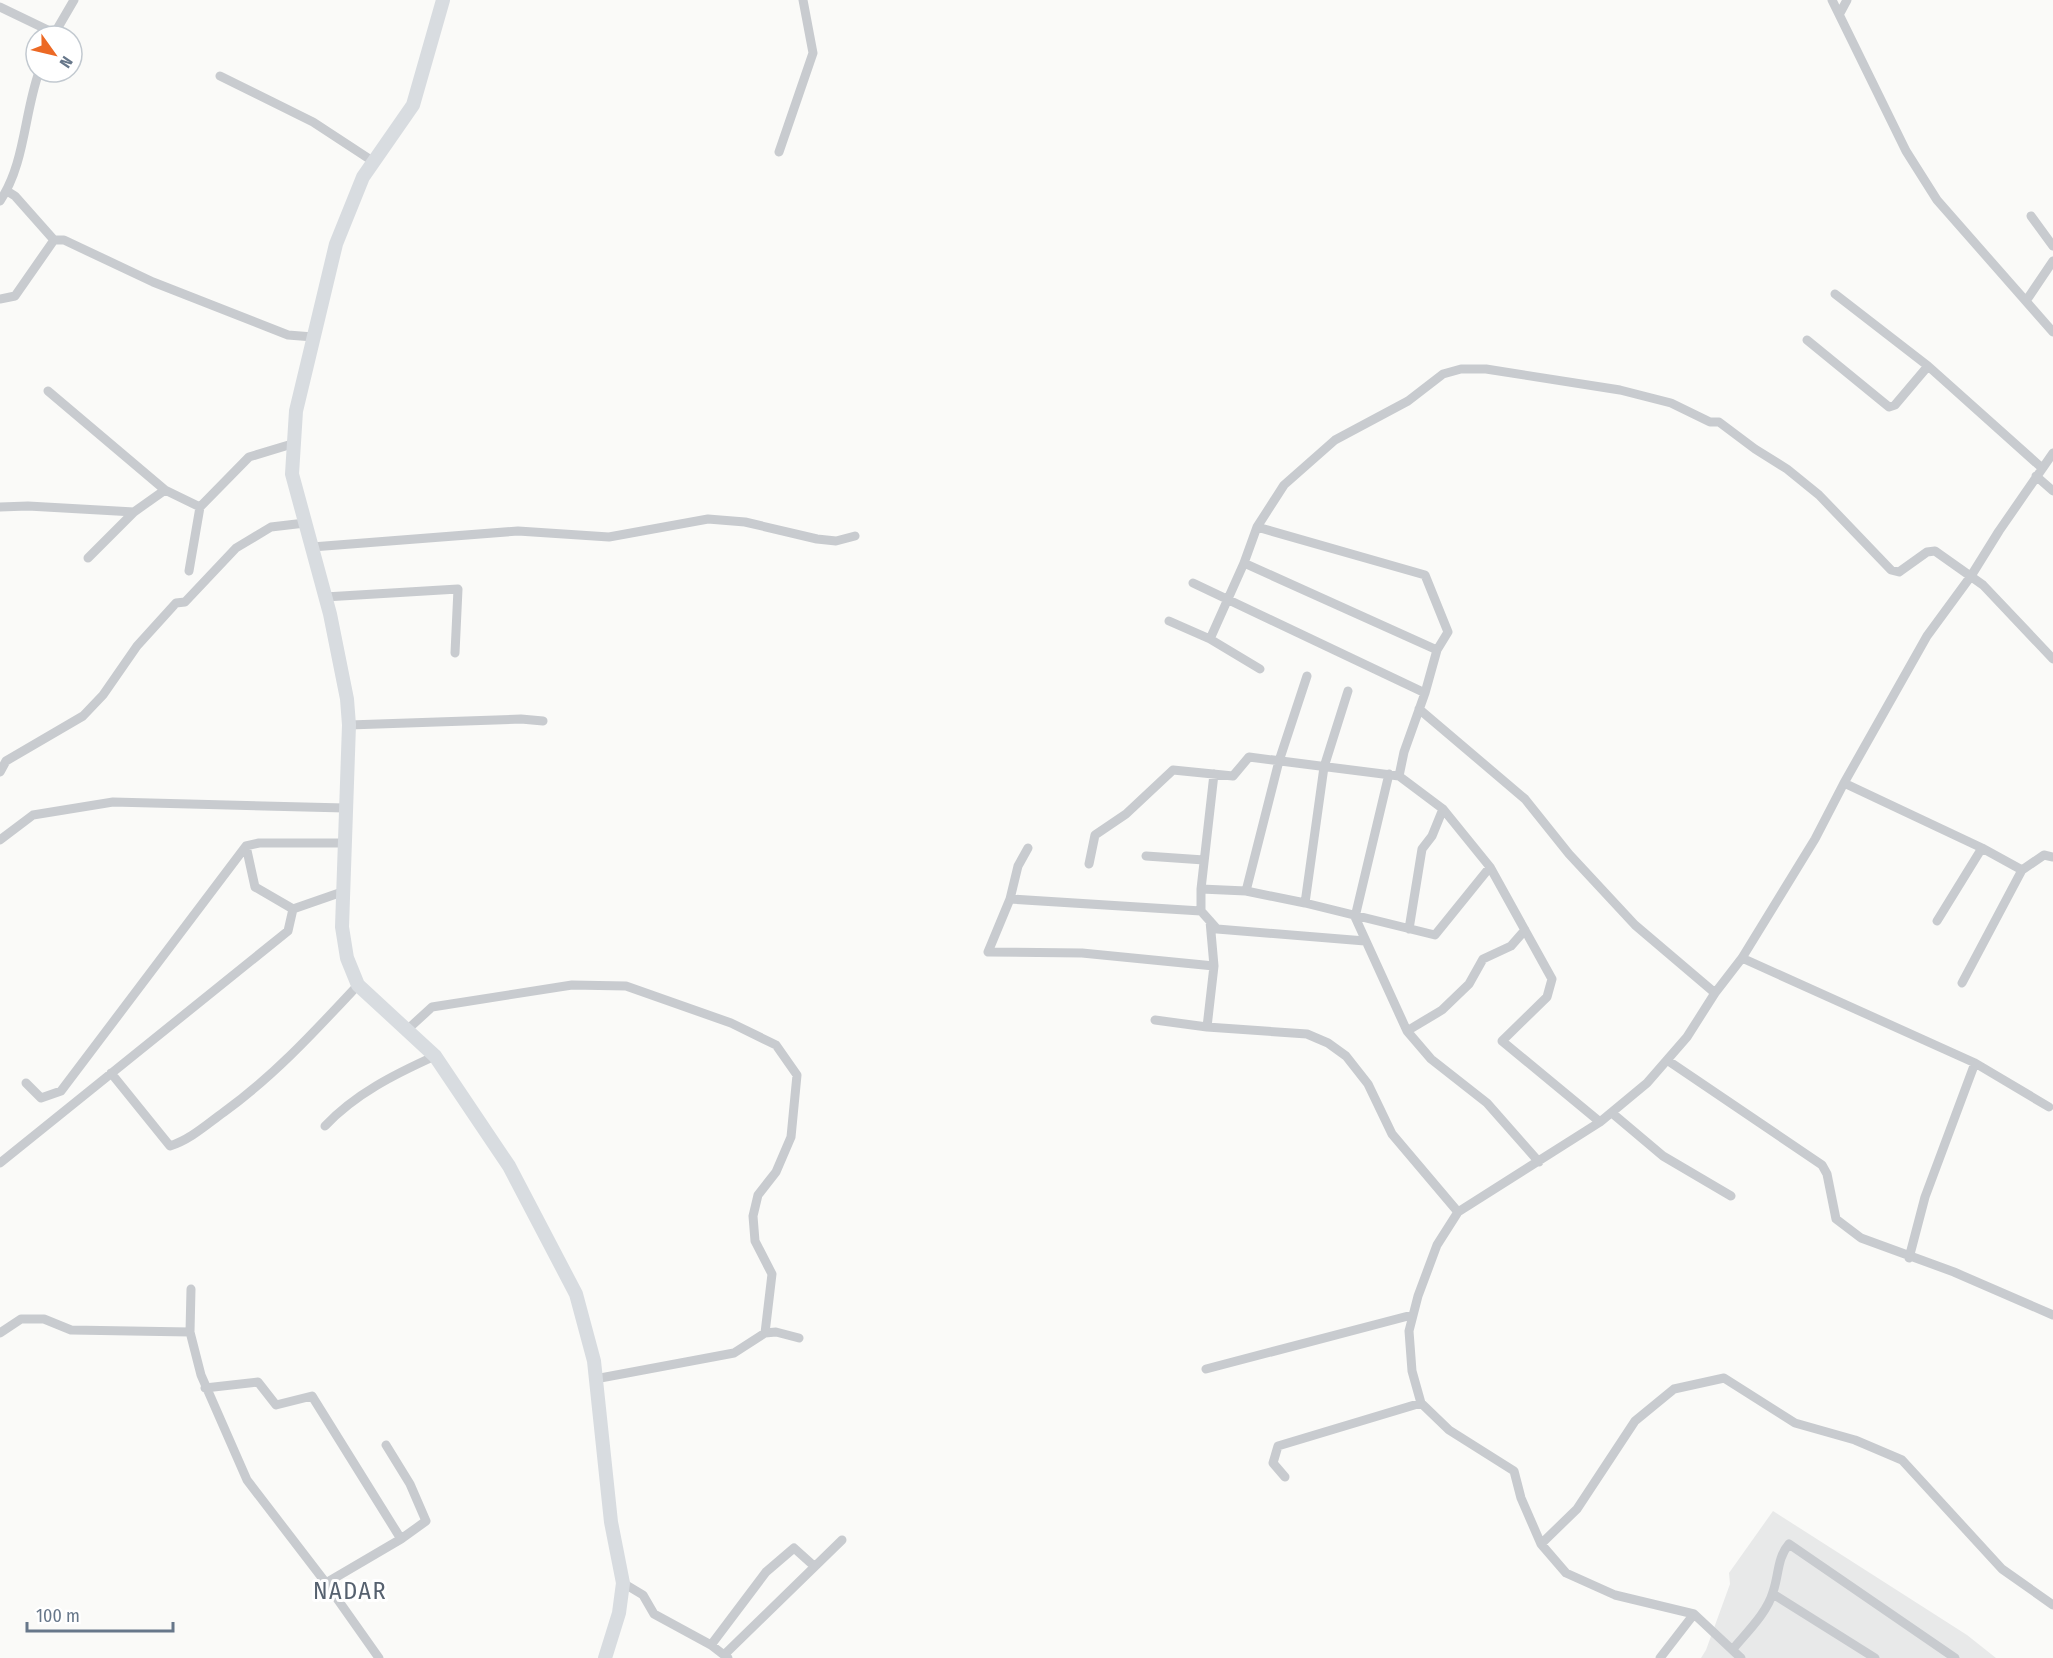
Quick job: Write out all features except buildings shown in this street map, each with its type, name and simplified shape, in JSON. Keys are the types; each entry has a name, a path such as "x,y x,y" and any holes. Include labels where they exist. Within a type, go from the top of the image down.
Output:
{"main road":[{"path":"443,0 413,105 363,177 336,244 296,411 292,444 292,474 325,597 347,699 350,724 342,892 342,927 346,958 358,985 435,1056 509,1166 576,1294 594,1361 611,1522 623,1583 619,1613 605,1658"}],"street":[{"path":"60,24 74,0"},
{"path":"779,152 813,53 803,0"},
{"path":"1832,0 1906,151 1937,200 2053,332"},
{"path":"1840,13 1847,0"},
{"path":"0,7 33,24"},
{"path":"220,76 313,122 374,162"},
{"path":"0,201 7,191 21,150 36,84"},
{"path":"7,191 15,196 54,240 64,240 153,282 288,336 313,337"},
{"path":"2031,216 2053,246"},
{"path":"0,299 15,296 54,240"},
{"path":"2026,301 2053,261"},
{"path":"1835,294 1928,366 2039,472 2053,491"},
{"path":"1807,340 1889,407 1895,405 1928,366"},
{"path":"1210,639 1244,563 1257,527 1284,485 1335,440 1408,401 1443,374 1461,369 1486,369 1620,390 1671,403 1710,422 1719,422 1787,469 1819,495 1891,570 1899,572 1927,552 1935,551 1971,576 2053,659"},
{"path":"48,391 165,490 200,507"},
{"path":"189,571 200,507 249,457 292,444"},
{"path":"1741,1658 1694,1614 1615,1594 1566,1573 1541,1544 1521,1498 1514,1471 1449,1430 1420,1403 1412,1371 1409,1331 1412,1315 1437,1245 1458,1212 1612,1113 1647,1083 1687,1037 1715,993 1742,958 1815,839 1927,636 1971,576 2053,453"},
{"path":"88,558 134,512 165,490"},
{"path":"0,507 28,506 134,512"},
{"path":"312,547 518,531 609,537 708,519 745,522 817,539 836,541 855,536"},
{"path":"0,772 3,762 83,716 103,695 137,646 176,603 185,602 236,548 271,527 305,523"},
{"path":"1257,527 1425,575 1448,632 1437,650 1425,693 1394,775 1354,917 1407,1031 1431,1059 1487,1103 1539,1162"},
{"path":"1244,563 1437,650"},
{"path":"1193,583 1425,693"},
{"path":"325,597 458,589 455,654"},
{"path":"1168,621 1210,639 1260,669"},
{"path":"1246,891 1279,761 1307,676"},
{"path":"1305,903 1324,767 1348,691"},
{"path":"1419,709 1525,799 1569,854 1635,924 1715,993"},
{"path":"350,724 520,719 543,721"},
{"path":"1089,864 1095,835 1126,814 1173,770 1233,776 1249,758 1394,775 1443,809 1490,867 1552,979 1547,997 1502,1041 1600,1122"},
{"path":"1214,774 1200,889 1201,911 1217,929 1365,941"},
{"path":"1844,783 1982,848 2022,870"},
{"path":"0,840 33,815 113,801 345,808"},
{"path":"1409,929 1422,849 1432,836 1443,809"},
{"path":"26,1083 41,1098 61,1091 246,846 259,843 344,843"},
{"path":"246,846 255,886 293,909"},
{"path":"1028,848 1018,866 1010,899 988,952 1082,953 1214,966"},
{"path":"1937,921 1982,848"},
{"path":"1962,983 2022,870 2044,855 2053,857"},
{"path":"1146,856 1204,860"},
{"path":"1200,889 1246,891 1435,935 1490,867"},
{"path":"293,909 342,892"},
{"path":"1010,899 1201,911"},
{"path":"0,1163 288,931 293,909"},
{"path":"1207,1027 1214,966 1210,921"},
{"path":"1407,1031 1442,1010 1469,984 1483,959 1511,946 1525,930"},
{"path":"1742,958 1975,1064 2049,1107"},
{"path":"111,1073 170,1146 187,1140 241,1100 297,1051 358,985"},
{"path":"408,1029 432,1007 572,985 626,986 731,1023 776,1045 797,1075 791,1137 776,1172 758,1195 753,1216 756,1241 772,1274 765,1332"},
{"path":"1155,1020 1207,1027 1307,1034 1328,1042 1346,1056 1368,1084 1392,1134 1458,1212"},
{"path":"325,1126 340,1110 394,1075 435,1056"},
{"path":"1667,1060 1821,1165 1827,1174 1836,1219 1861,1238 1909,1258 1954,1272 2053,1315"},
{"path":"1909,1258 1924,1197 1975,1064"},
{"path":"1612,1113 1663,1156 1731,1196"},
{"path":"191,1289 190,1332 205,1388 247,1480 326,1583 379,1658"},
{"path":"1206,1369 1412,1315"},
{"path":"0,1333 21,1319 44,1320 71,1330 190,1332"},
{"path":"595,1379 734,1353 765,1332 776,1332 799,1338"},
{"path":"1541,1544 1577,1509 1635,1421 1674,1389 1724,1378 1795,1423 1855,1440 1902,1460 2002,1569 2053,1605"},
{"path":"205,1388 258,1382 276,1405 312,1396 401,1539"},
{"path":"1285,1477 1273,1463 1278,1446 1420,1403"},
{"path":"326,1583 401,1539 426,1521 410,1484 386,1445"},
{"path":"623,1583 643,1595 654,1614 711,1645 726,1657 842,1540"},
{"path":"1733,1649 1758,1619 1773,1594 1782,1552 1789,1544 1955,1658"},
{"path":"711,1645 766,1572 794,1548 814,1566"},
{"path":"1773,1594 1875,1658"},
{"path":"1660,1658 1694,1614"}],"shaded area":[{"path":"1773,1511 1967,1635 1996,1658 1701,1658 1730,1584 1729,1573"}],"district":[{"name":"NADAR","path":"350,1591"}]}
